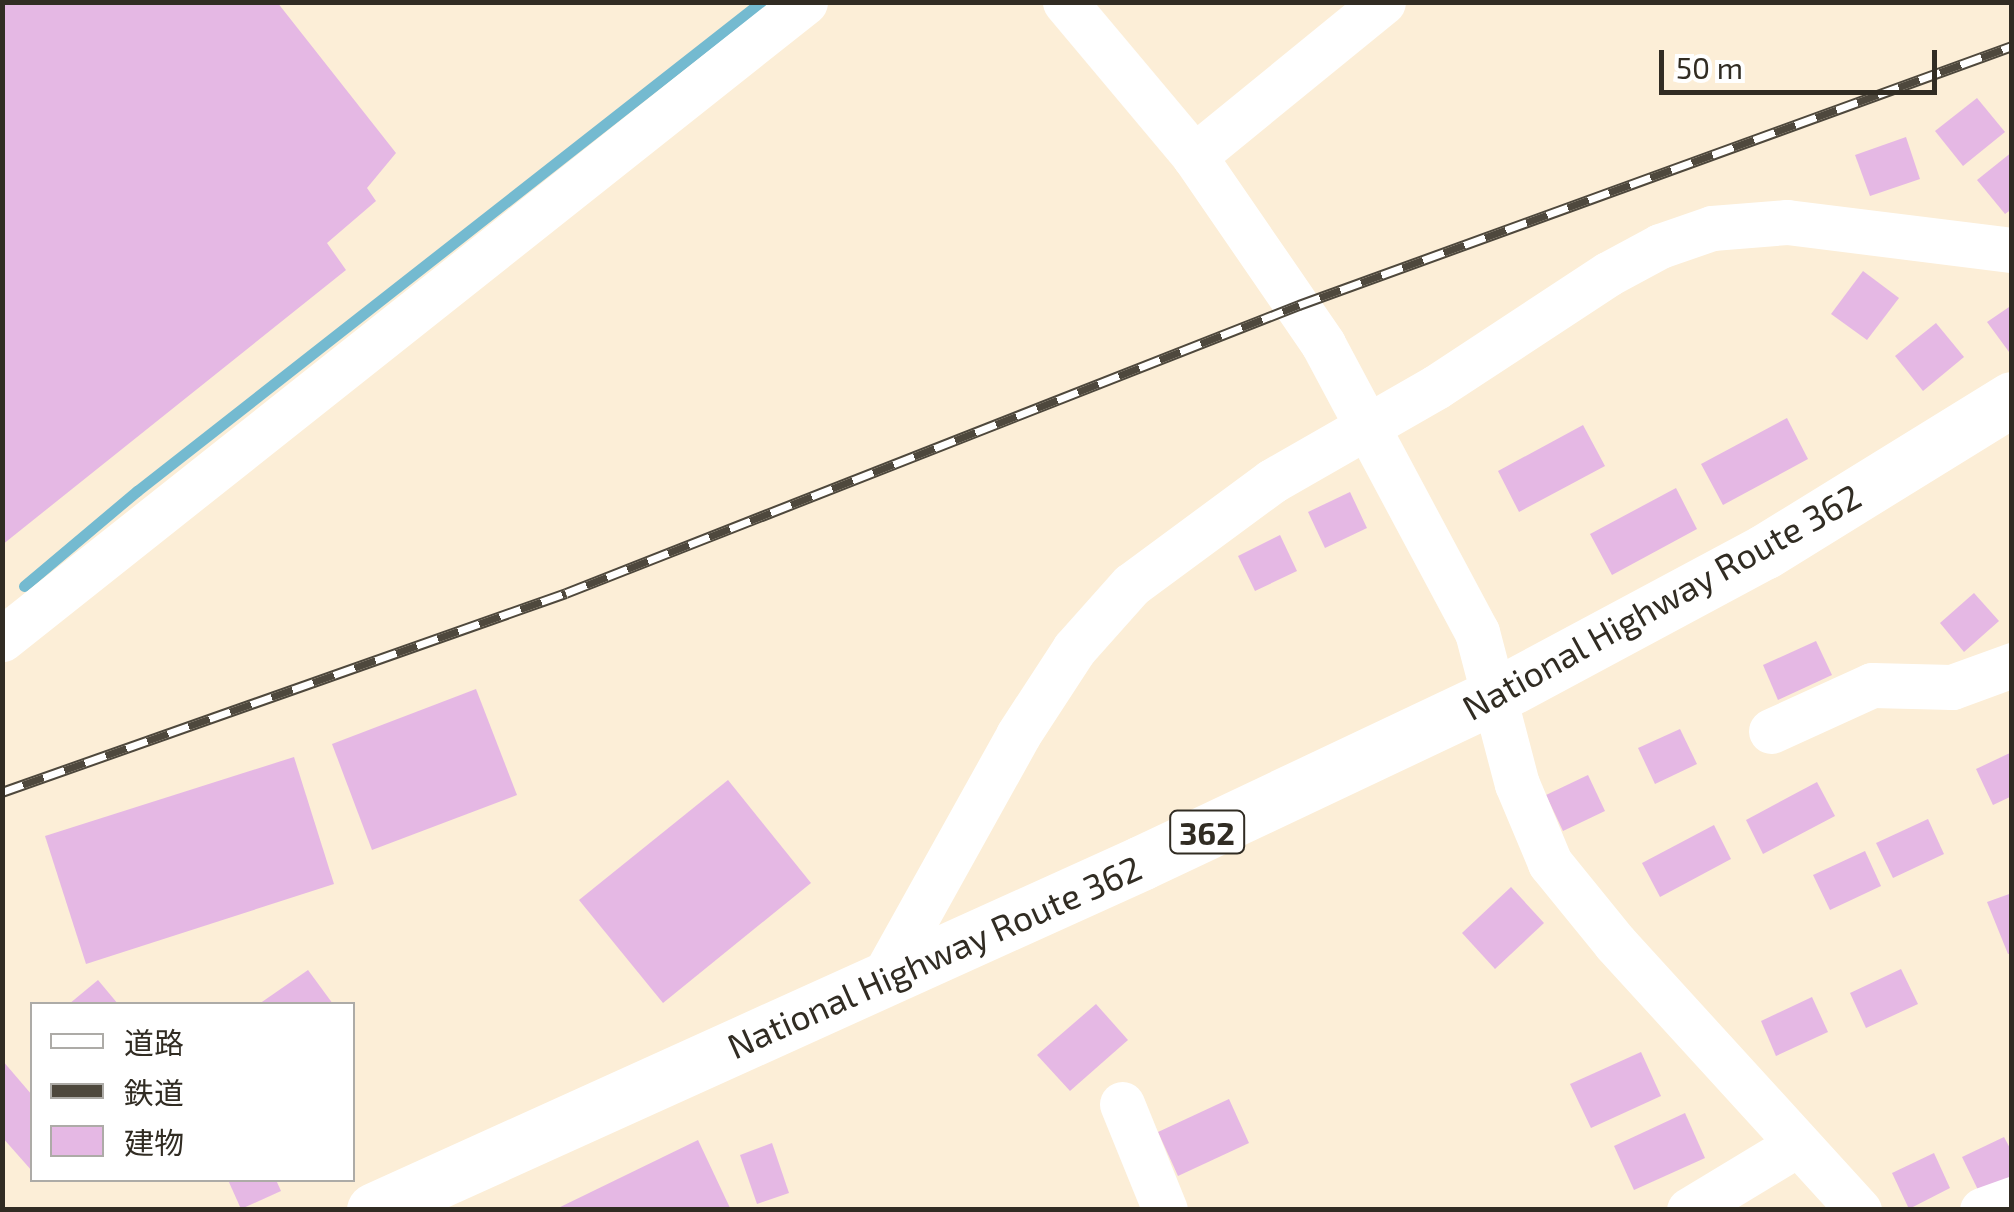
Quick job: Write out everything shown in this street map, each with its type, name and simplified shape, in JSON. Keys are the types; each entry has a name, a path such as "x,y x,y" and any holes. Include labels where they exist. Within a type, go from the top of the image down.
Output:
{"highway":[{"name":"National Highway Route 362","path":"374,1210 1140,864 1495,696 1764,552 2012,399"}],"street":[{"path":"2,639 805,2"},
{"path":"1065,2 1194,156 1299,305 1370,426 1477,632 1517,784 1550,863 1615,943 1859,1210"},
{"path":"1194,156 1383,2"},
{"path":"883,978 1018,735 1074,649 1120,598 1228,510 1370,426 1608,274 1660,246 1712,228 1787,222 2012,250"},
{"path":"1772,731 1872,686 1952,687 2012,666"},
{"path":"1122,1104 1165,1210"},
{"path":"1689,1210 1798,1144"},
{"path":"1982,1210 2012,1199"}],"building":[{"path":"2,2 277,2 396,153 367,188 376,201 327,243 346,270 2,545"},
{"path":"1977,98 2005,132 1963,166 1935,131"},
{"path":"1906,137 1920,179 1870,196 1855,155"},
{"path":"2012,152 2012,209 2005,214 1977,180"},
{"path":"1863,271 1899,298 1867,340 1831,314"},
{"path":"2012,305 2012,356 1987,322"},
{"path":"1936,323 1964,357 1923,391 1895,356"},
{"path":"1787,418 1808,459 1723,505 1701,464"},
{"path":"1583,425 1605,466 1519,512 1498,471"},
{"path":"1676,488 1697,529 1612,575 1590,534"},
{"path":"1350,492 1367,528 1325,548 1308,512"},
{"path":"1280,535 1297,571 1255,591 1238,556"},
{"path":"1974,593 1999,621 1964,652 1940,623"},
{"path":"1816,641 1832,675 1778,700 1763,665"},
{"path":"476,689 517,795 372,850 332,744"},
{"path":"1680,729 1697,764 1655,784 1638,748"},
{"path":"2012,752 2012,796 1993,805 1976,769"},
{"path":"294,757 334,884 86,964 45,836"},
{"path":"1588,775 1605,811 1563,831 1546,795"},
{"path":"728,780 811,883 663,1003 579,900"},
{"path":"1817,782 1835,816 1763,854 1746,820"},
{"path":"1928,819 1944,854 1893,878 1876,843"},
{"path":"1714,825 1731,859 1660,897 1642,863"},
{"path":"1865,851 1881,886 1830,910 1813,875"},
{"path":"1511,887 1544,923 1495,969 1462,933"},
{"path":"2012,893 2012,953 2008,954 1987,902"},
{"path":"1901,969 1918,1004 1866,1028 1850,993"},
{"path":"308,970 332,1002 262,1002"},
{"path":"98,980 116,1002 71,1002"},
{"path":"1812,997 1828,1032 1776,1056 1761,1021"},
{"path":"1096,1004 1128,1040 1070,1091 1037,1055"},
{"path":"1641,1052 1661,1096 1591,1128 1570,1084"},
{"path":"2,1060 30,1093 30,1169 2,1137"},
{"path":"1229,1099 1249,1143 1178,1176 1158,1132"},
{"path":"1685,1113 1705,1158 1634,1190 1614,1146"},
{"path":"2004,1137 2012,1152 2012,1176 1979,1192 1962,1157"},
{"path":"698,1140 731,1210 554,1210"},
{"path":"772,1143 789,1193 757,1204 740,1155"},
{"path":"1934,1153 1950,1188 1909,1209 1892,1173"},
{"path":"229,1182 277,1182 281,1191 241,1209"}],"waterway":[{"path":"24,586 137,491 761,2"}],"railway":[{"path":"2,792 566,593 1299,305 2012,46"}]}
